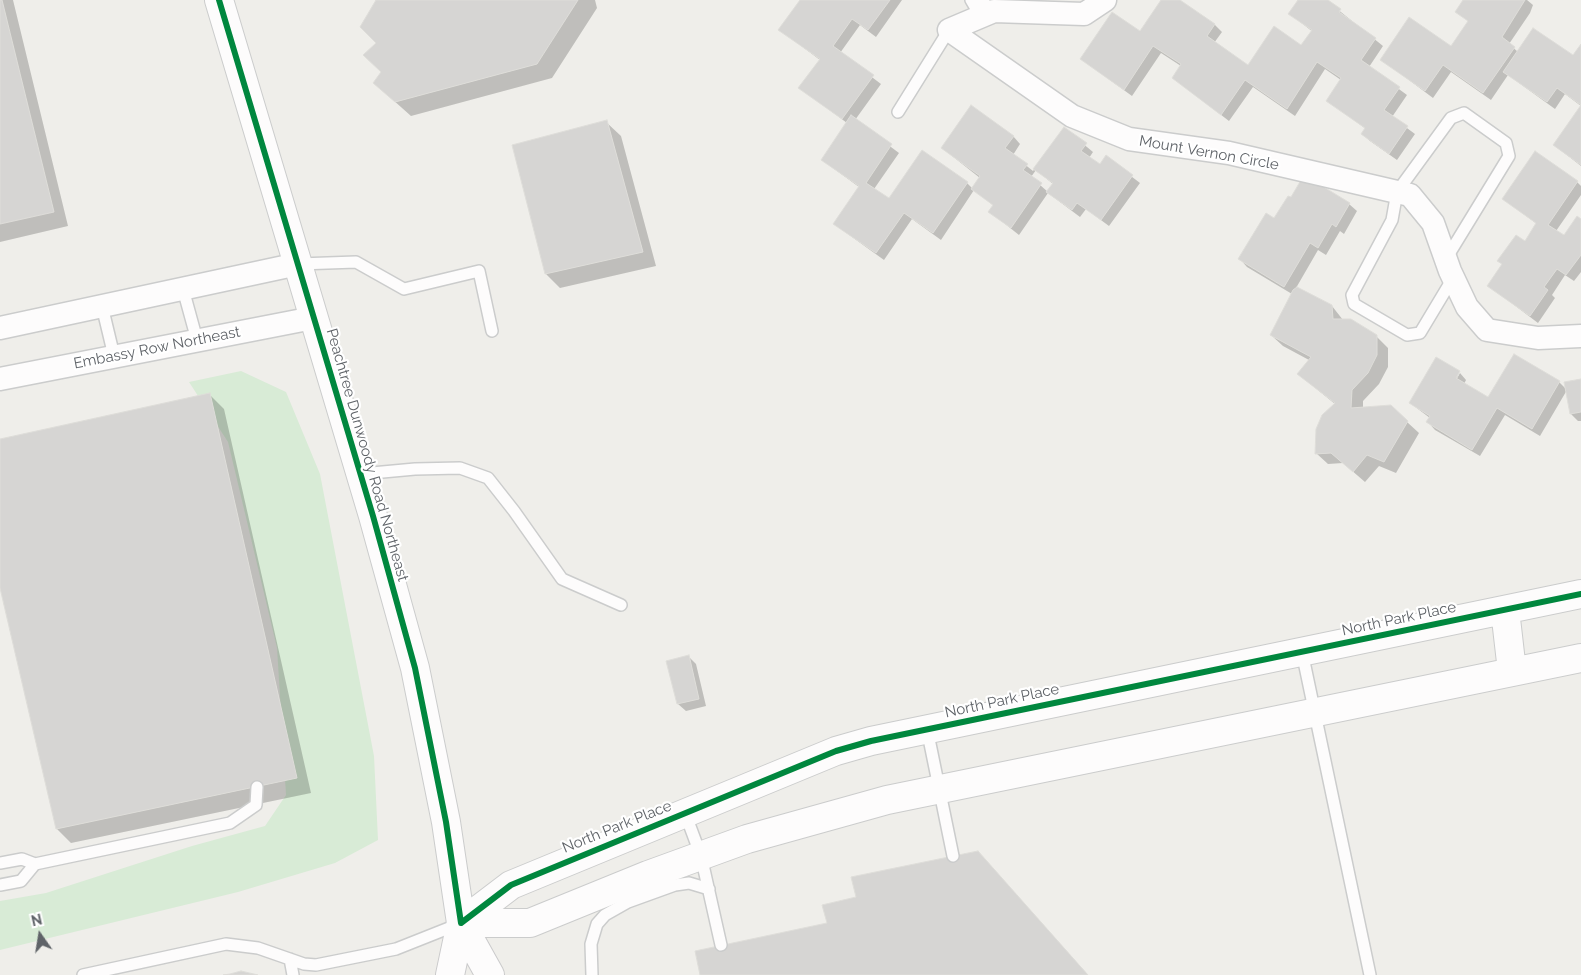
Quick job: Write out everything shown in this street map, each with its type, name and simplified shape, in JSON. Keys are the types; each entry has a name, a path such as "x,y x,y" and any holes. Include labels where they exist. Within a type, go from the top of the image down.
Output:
{"street":[{"name":"Peachtree Dunwoody Road Northeast","path":"219,0 361,474 415,668 446,822 461,923 450,975"},
{"path":"949,30 979,7 994,11 1084,14 1105,0"},
{"name":"Mount Vernon Circle","path":"949,30 1072,116 1129,139 1229,153 1410,195 1433,223 1450,268 1468,307 1487,330 1538,338 1581,336"},
{"path":"0,328 298,264"},
{"name":"Embassy Row Northeast","path":"0,379 314,318"},
{"name":"North Park Place","path":"461,923 511,885 836,751 927,729 1581,594"},
{"path":"1505,610 1512,671"},
{"path":"461,923 530,923 701,856 822,817 938,790 1581,658"},
{"name":"Peachtree Dunwoody Road Northeast","path":"461,923 490,975"}],"lane":[{"path":"898,112 949,30"},
{"path":"1464,113 1506,142 1509,156 1450,268 1420,333 1407,334 1354,304 1352,295 1392,220 1397,192 1450,118 1464,113"},
{"path":"298,264 356,262 404,289 479,271 492,331"},
{"path":"183,289 197,340"},
{"path":"102,306 114,356"},
{"path":"361,474 415,469 460,468 488,478 562,579 621,605"},
{"path":"1302,652 1370,975"},
{"path":"927,729 953,856"},
{"path":"0,863 22,859 35,864 230,823 256,806 257,787"},
{"path":"685,813 701,856 721,946"},
{"path":"0,885 21,881 35,864"},
{"path":"592,975 591,944 597,924 605,915 622,905 675,885 690,884 709,889"},
{"path":"82,975 226,944 258,948 290,959 316,965 396,949 461,923"},
{"path":"290,959 293,975"}],"green space":[{"path":"241,371 286,392 320,474 374,756 378,840 335,863 238,892 0,950 0,901 46,893 192,846 265,826 286,795 277,648 228,442 189,382"}],"building":[{"path":"0,0 2,0 54,212 0,224"},
{"path":"376,0 578,0 537,64 395,102 373,83 381,72 363,55 376,43 360,27"},
{"path":"800,0 890,0 868,30 852,19 833,46 874,75 842,119 798,88 820,59 778,30"},
{"path":"1161,0 1180,0 1215,24 1207,36 1248,65 1274,26 1301,45 1312,30 1288,14 1298,0 1328,0 1341,9 1339,12 1376,38 1361,60 1400,87 1384,110 1408,126 1389,154 1361,134 1365,128 1326,101 1341,78 1317,62 1287,109 1245,80 1221,115 1172,78 1181,64 1153,46 1124,90 1080,59 1112,12 1140,31"},
{"path":"1463,0 1525,0 1502,37 1515,47 1483,93 1443,65 1425,91 1380,60 1409,17 1451,46 1468,21 1455,12"},
{"path":"1533,28 1573,55 1581,44 1581,105 1557,88 1547,102 1503,72"},
{"path":"971,105 1014,136 1005,148 1028,164 1023,170 1042,183 1011,228 988,212 993,205 971,189 980,176 941,148"},
{"path":"1581,105 1581,165 1553,145"},
{"path":"851,115 892,144 866,183 889,198 922,150 968,182 933,233 904,213 876,253 833,224 859,186 821,160"},
{"path":"607,120 643,252 545,274 512,145"},
{"path":"1064,127 1087,143 1081,151 1100,164 1106,155 1133,175 1101,220 1077,203 1072,210 1046,192 1053,183 1033,169"},
{"path":"1535,151 1578,181 1548,225 1564,235 1577,216 1581,219 1581,255 1566,275 1557,269 1544,287 1548,290 1530,316 1487,286 1502,264 1497,261 1516,235 1525,241 1536,223 1502,199"},
{"path":"1304,175 1350,203 1336,227 1332,224 1318,248 1310,243 1284,287 1238,259 1266,213 1274,218 1288,196 1291,197"},
{"path":"1297,287 1332,305 1333,319 1351,319 1377,335 1377,355 1368,373 1352,390 1351,408 1391,405 1408,421 1384,462 1367,455 1353,472 1331,453 1315,454 1316,429 1322,415 1335,403 1297,374 1311,357 1270,335 1293,290"},
{"path":"1514,354 1560,381 1532,429 1497,408 1472,450 1426,422 1430,416 1409,403 1436,357 1460,371 1456,378 1488,397"},
{"path":"1581,379 1581,412 1570,414 1564,382"},
{"path":"210,393 297,778 56,829 0,588 0,439"},
{"path":"689,655 699,699 677,704 666,661"},
{"path":"978,851 1088,975 700,975 695,951 827,923 822,905 856,897 851,877"},
{"path":"241,971 258,975 223,975 230,974"}],"cycle path":[{"path":"219,0 373,516 415,668 446,822 461,923 511,885 836,751 871,741 1581,594"}]}
